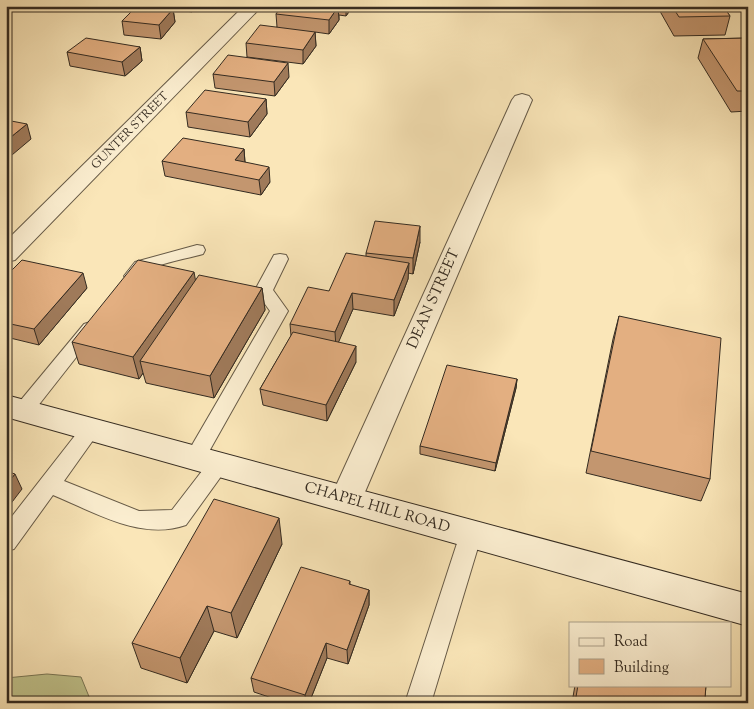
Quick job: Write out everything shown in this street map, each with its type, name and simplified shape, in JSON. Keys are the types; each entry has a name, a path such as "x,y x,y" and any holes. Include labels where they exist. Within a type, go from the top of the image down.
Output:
{"street":[{"name":"GUNTER STREET","path":"6,255 254,6"},
{"name":"DEAN STREET","path":"346,499 522,100"},
{"name":"CHAPEL HILL ROAD","path":"14,408 748,610"}],"lane":[{"path":"122,289 141,266 197,250"},
{"path":"50,485 138,520 178,519 279,312 264,290 280,259"},
{"path":"14,408 103,312"},
{"path":"6,542 91,429"},
{"path":"418,703 471,534"}],"green space":[{"path":"47,674 81,677 90,699 87,703 6,703 6,678"}],"building":[{"path":"137,6 173,9 159,25 122,21"},
{"path":"282,6 338,7 329,20 276,14"},
{"path":"672,6 723,6 730,16 679,17"},
{"path":"260,25 315,32 303,50 246,43"},
{"path":"86,38 140,47 122,62 67,52"},
{"path":"748,38 748,91 737,91 703,39"},
{"path":"228,55 288,63 274,82 213,74"},
{"path":"205,90 266,99 248,122 186,112"},
{"path":"6,120 27,124 6,141"},
{"path":"183,138 244,149 235,160 269,167 259,180 162,161"},
{"path":"375,221 420,226 413,258 366,253"},
{"path":"346,253 409,263 394,300 352,293 335,332 290,324 308,287 329,291"},
{"path":"22,260 83,273 34,329 6,323 6,276"},
{"path":"138,260 194,272 133,357 72,342"},
{"path":"199,275 262,288 210,376 140,361"},
{"path":"619,316 721,338 710,479 591,451"},
{"path":"293,332 356,346 326,405 260,389"},
{"path":"447,365 517,379 496,463 420,446"},
{"path":"6,471 15,474 6,485"},
{"path":"214,499 279,518 231,613 207,606 180,658 132,643"},
{"path":"301,567 350,581 349,584 369,590 347,650 326,643 305,695 251,678"},
{"path":"578,686 706,686 705,698 722,703 575,703"}]}
